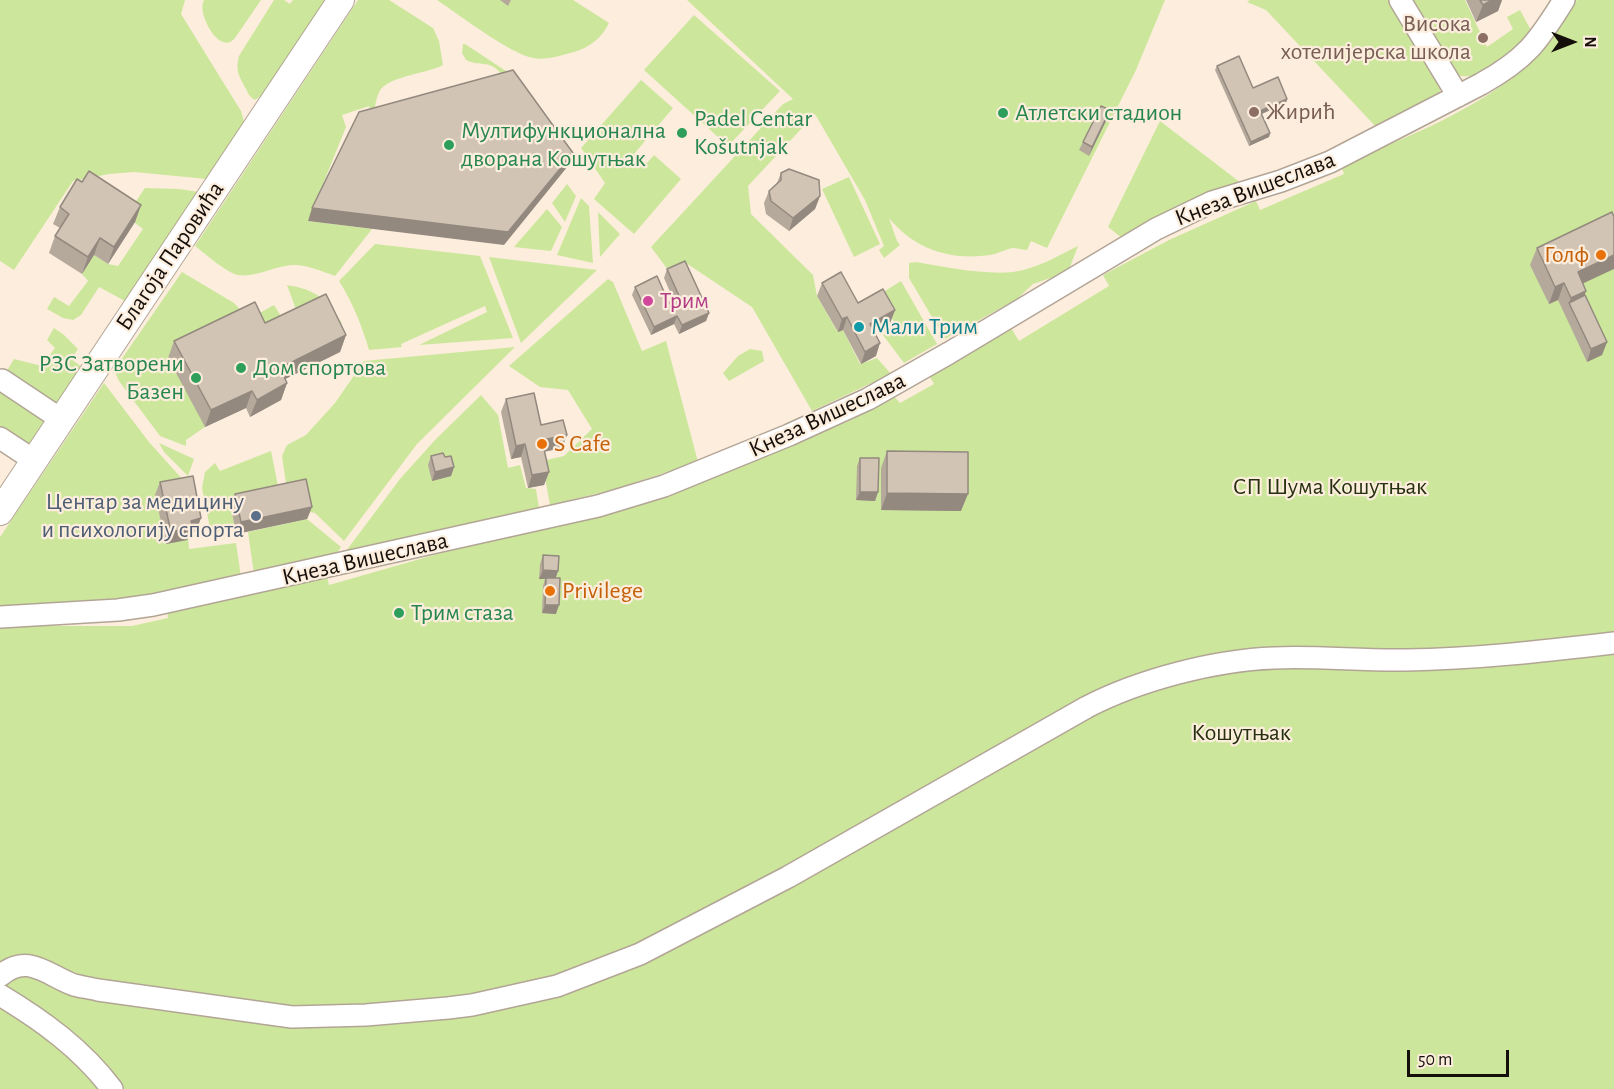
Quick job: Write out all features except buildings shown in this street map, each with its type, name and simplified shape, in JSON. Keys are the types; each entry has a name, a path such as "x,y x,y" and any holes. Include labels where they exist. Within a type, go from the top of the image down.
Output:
{"main road":[{"name":"Благоја Паровића","path":"0,512 341,0"}],"street":[{"path":"1400,0 1458,96"},
{"name":"Кнеза Вишеслава","path":"0,617 118,610 153,605 587,508 675,482 789,435 868,399 1166,224 1220,199 1314,169 1500,74 1527,53 1564,0"},
{"path":"2,380 62,420"},
{"path":"0,438 35,461"},
{"path":"0,976 13,967 25,964 75,985 98,990 292,1017 390,1013 472,1005 557,986 640,954 805,868 1086,706 1129,687 1206,667 1272,658 1374,661 1435,659 1479,657 1614,643"},
{"path":"0,995 38,1018 76,1048 97,1068 112,1089"}],"green space":[{"path":"0,0 185,0 181,14 241,111 245,125 207,179 134,172 73,181 14,270 0,261"},
{"path":"204,0 261,0 235,38 229,42 223,42 216,38 206,23 202,6"},
{"path":"274,0 284,0 290,4 293,0 325,0 261,96 255,100 240,77 238,61"},
{"path":"358,0 389,0 433,28 439,41 443,65 387,84 378,95 373,117 369,106 342,115 346,127 308,221 372,229 335,276 299,265 280,267 252,275 233,273 195,246"},
{"path":"437,0 573,0 609,23 595,41 585,47 559,56 538,59 523,55 498,42"},
{"path":"687,0 1165,0 1136,70 1047,248 1031,241 1027,250 1013,248 975,256 947,254 910,238 889,218 900,245 884,258 879,250 884,246 865,200 815,114 748,186 751,214 813,275 817,296 837,331 843,330 860,364 877,358 891,374 812,411 752,307 686,263 668,270 651,247 783,104 793,99"},
{"path":"1250,0 1393,0 1443,86 1437,96 1377,128 1266,10 1247,2"},
{"name":"Висока хотелијерска школа","path":"1409,0 1465,0 1487,47 1513,29 1507,17 1520,10 1534,36 1488,70 1477,75 1457,75"},
{"name":"Кошутњак","path":"1577,0 1614,0 1614,1089 0,1089 0,626 132,626 168,618 167,610 327,577 329,585 441,553 661,498 849,421 894,396 900,403 934,384 929,375 1011,328 1019,341 1109,286 1103,275 1169,240 1256,201 1260,210 1344,174 1341,165 1454,114 1516,75 1549,40"},
{"path":"694,15 780,91 728,146 644,70"},
{"path":"463,44 512,75 503,76 490,65 466,60 462,53"},
{"path":"641,80 673,108 634,154 647,163 654,155 681,179 634,234 594,199 605,183 581,148"},
{"path":"1160,121 1241,183 1122,238 1108,227"},
{"path":"849,177 880,244 854,257 822,189"},
{"path":"567,184 576,196 565,222 552,203"},
{"path":"145,188 199,192 125,301 99,287 81,315 73,320 63,318 47,309 54,297 69,306 88,281 82,274 94,255 108,264 118,266 143,229 126,216"},
{"path":"581,198 589,206 593,263 557,255"},
{"path":"547,209 562,227 551,251 514,247"},
{"path":"598,212 620,234 600,257"},
{"path":"375,244 480,256 513,338 419,345 487,312 485,306 401,344 402,347 369,350 357,315 339,281"},
{"path":"1078,246 1068,272 1033,284 1017,299 945,339 909,278 909,263 978,271 1013,272 1038,265"},
{"path":"489,257 597,270 521,343"},
{"path":"182,272 234,303 249,319 274,305 287,326 205,427 186,440 186,446 160,436 119,381 114,370"},
{"path":"608,279 613,282 642,351 666,341 698,462 612,490 550,505 542,461 564,456 592,429 568,390 540,387 509,366"},
{"path":"901,281 937,344 904,363 883,335 897,326 877,296"},
{"path":"287,285 319,296 342,323 328,329 300,320"},
{"path":"54,328 78,349 71,359 82,367 29,449 0,432 0,382 14,359 42,366 55,348 47,340"},
{"path":"515,347 417,444 344,541 315,513 305,511 287,490 282,456 287,445 306,435 335,403 364,361"},
{"path":"750,349 762,351 764,361 729,381 723,373 738,356"},
{"path":"104,383 149,442 184,481 189,549 236,543 241,577 127,601 0,606 0,537"},
{"path":"481,395 498,415 508,468 520,465 526,488 536,489 539,508 343,555 400,479 435,440"},
{"path":"159,443 194,459 188,476 164,452"},
{"path":"271,451 280,496 231,507 235,528 211,533 202,488 205,472 215,463 220,471"},
{"path":"307,519 341,547 335,556 254,574 248,532"}],"place":[{"name":"Висока хотелијерска школа","path":"1483,38"},
{"name":"Жирић","path":"1254,112"},
{"name":"Атлетски стадион","path":"1003,113"},
{"name":"Padel Centar Košutnjak","path":"682,133"},
{"name":"Мултифункционална дворана Кошутњак","path":"449,145"},
{"name":"Голф","path":"1601,255"},
{"name":"Трим","path":"648,301"},
{"name":"Мали Трим","path":"859,327"},
{"name":"Дом спортова","path":"241,368"},
{"name":"РЗС Затворени Базен","path":"196,378"},
{"name":"S Cafe","path":"542,444"},
{"name":"Центар за медицину и психологију спорта","path":"256,516"},
{"name":"Privilege","path":"550,591"},
{"name":"Трим стаза","path":"399,613"}],"park label":[{"name":"СП Шума Кошутњак","path":"1330,487"}]}
